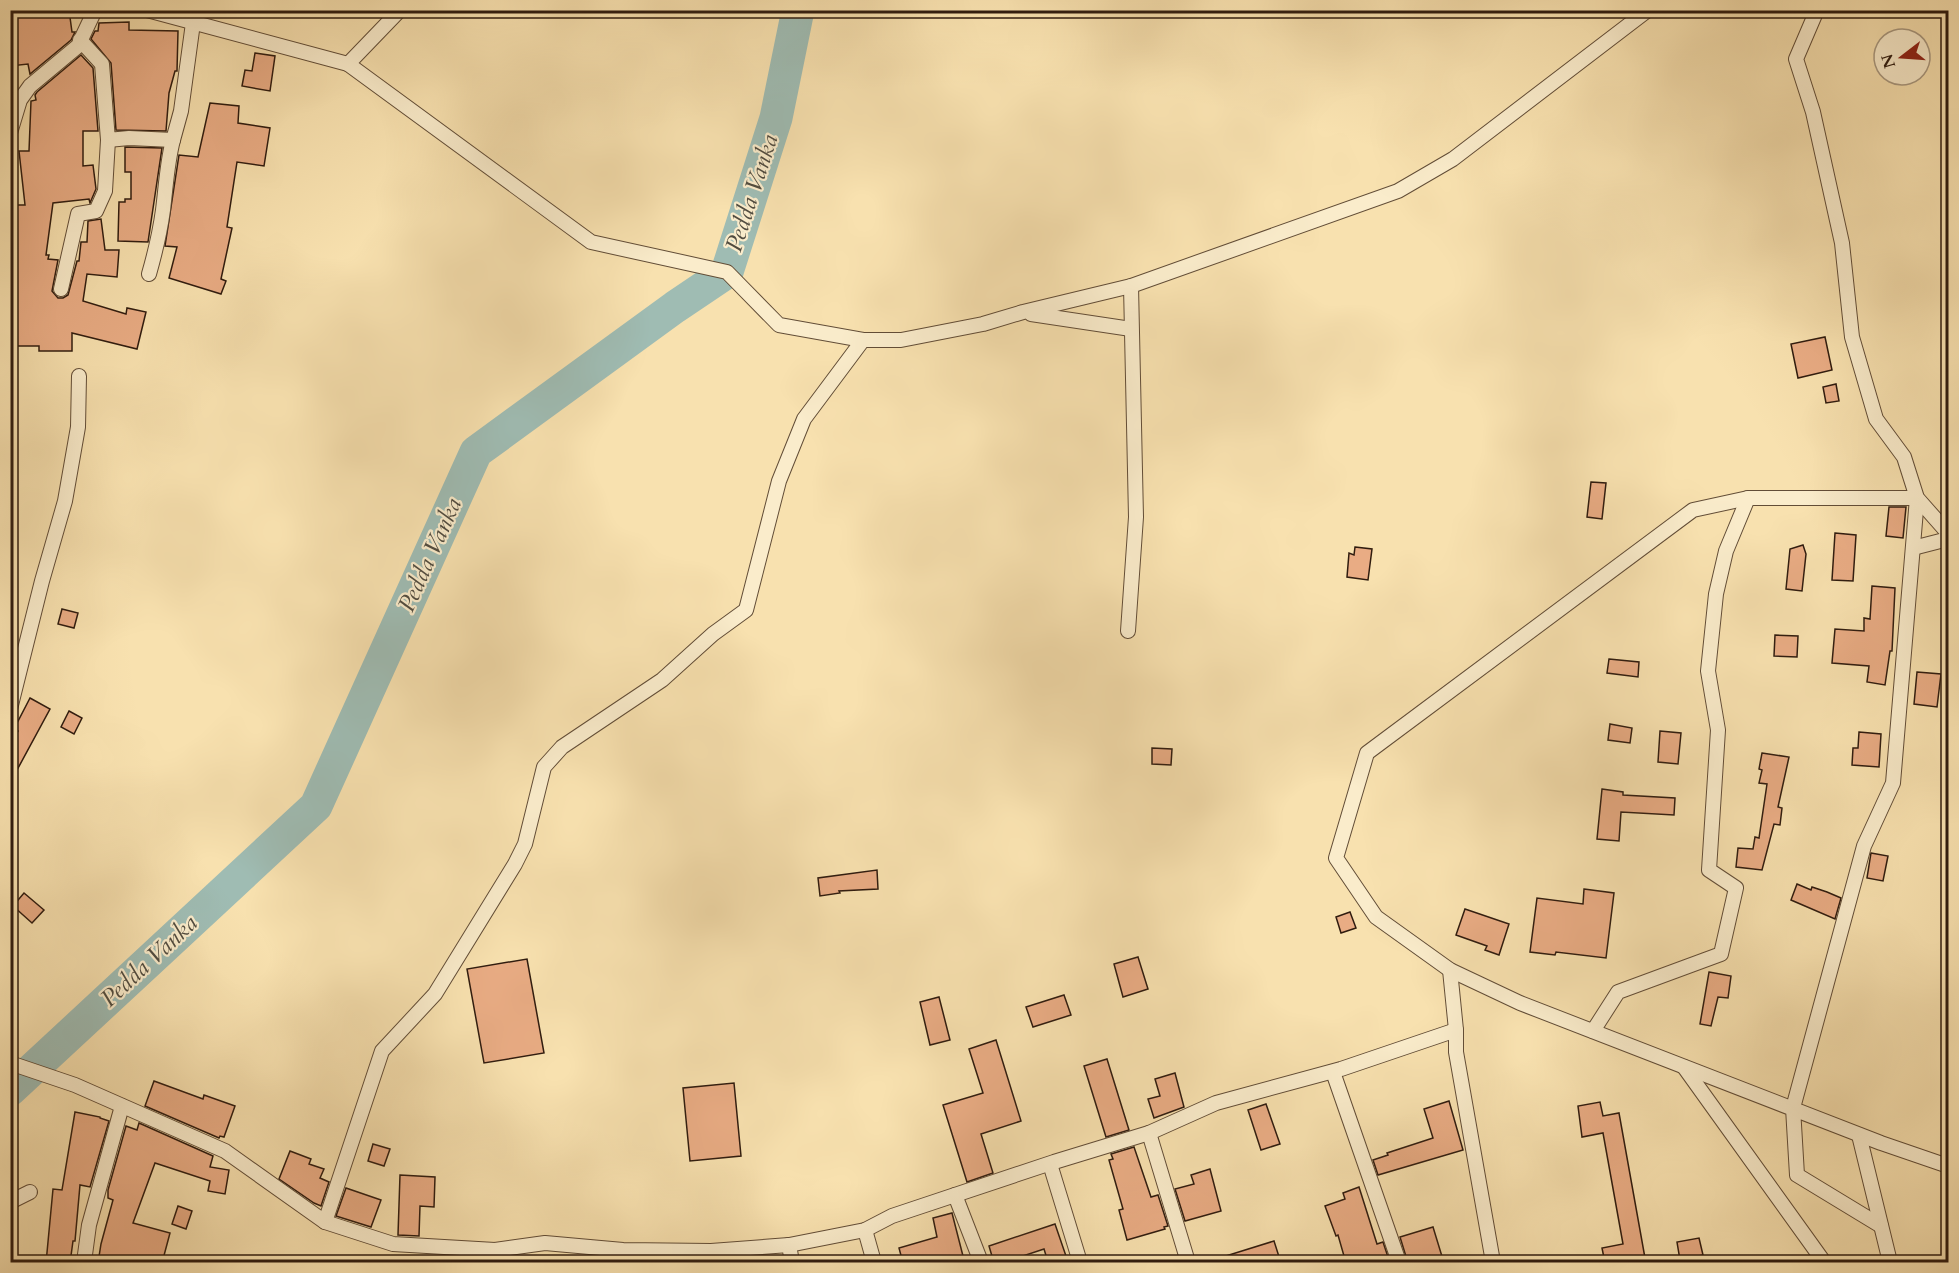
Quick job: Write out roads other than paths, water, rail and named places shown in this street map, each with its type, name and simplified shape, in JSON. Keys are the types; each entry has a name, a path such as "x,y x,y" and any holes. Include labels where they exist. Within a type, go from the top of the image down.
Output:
{"street":[{"path":"10,133 20,100 30,86 78,46 95,10"},
{"path":"147,10 348,64 591,242 727,272 778,325 863,340 901,340 983,324 1131,286 1398,191 1453,159 1648,10"},
{"path":"348,64 400,10"},
{"path":"1817,10 1796,59 1813,112 1842,243 1852,337 1876,419 1904,457 1917,498 1893,783 1864,846 1793,1108 1797,1175 1881,1226"},
{"path":"149,274 160,226 167,165 181,111 194,23"},
{"path":"61,289 78,214 96,211 105,191 108,140 102,64 80,40"},
{"path":"108,140 129,138 173,140"},
{"path":"1128,631 1136,517 1131,286"},
{"path":"1023,312 1131,328"},
{"path":"325,1222 382,1051 435,994 515,864 525,844 544,767 562,747 662,680 713,634 746,610 779,482 804,419 863,340"},
{"path":"10,709 64,501 78,427 79,376"},
{"path":"1593,1031 1618,992 1720,954 1736,888 1709,870 1718,730 1708,671 1716,594 1726,551 1748,498"},
{"path":"1948,533 1917,498 1748,498 1693,510 1367,753 1336,858 1376,917 1450,970 1520,1003 1859,1135 1948,1166"},
{"path":"1913,548 1948,539"},
{"path":"1450,970 1456,1030 1455,1052 1493,1263"},
{"path":"10,1063 75,1085 225,1151 325,1222 393,1244 495,1250 545,1243 623,1250 711,1251 789,1245 865,1230 892,1216 1149,1133 1215,1103 1333,1072 1456,1030"},
{"path":"1683,1066 1824,1263"},
{"path":"1333,1072 1399,1263"},
{"path":"84,1263 89,1224 122,1106"},
{"path":"1149,1133 1188,1263"},
{"path":"1859,1135 1890,1263"},
{"path":"1050,1164 1080,1263"},
{"path":"10,1202 30,1192"},
{"path":"955,1195 981,1263"},
{"path":"865,1230 874,1263"},
{"path":"789,1245 792,1263"}],"waterway":[{"name":"Pedda Vanka","path":"10,1090 316,806 476,452 675,307 727,272 776,118 798,10"}]}
